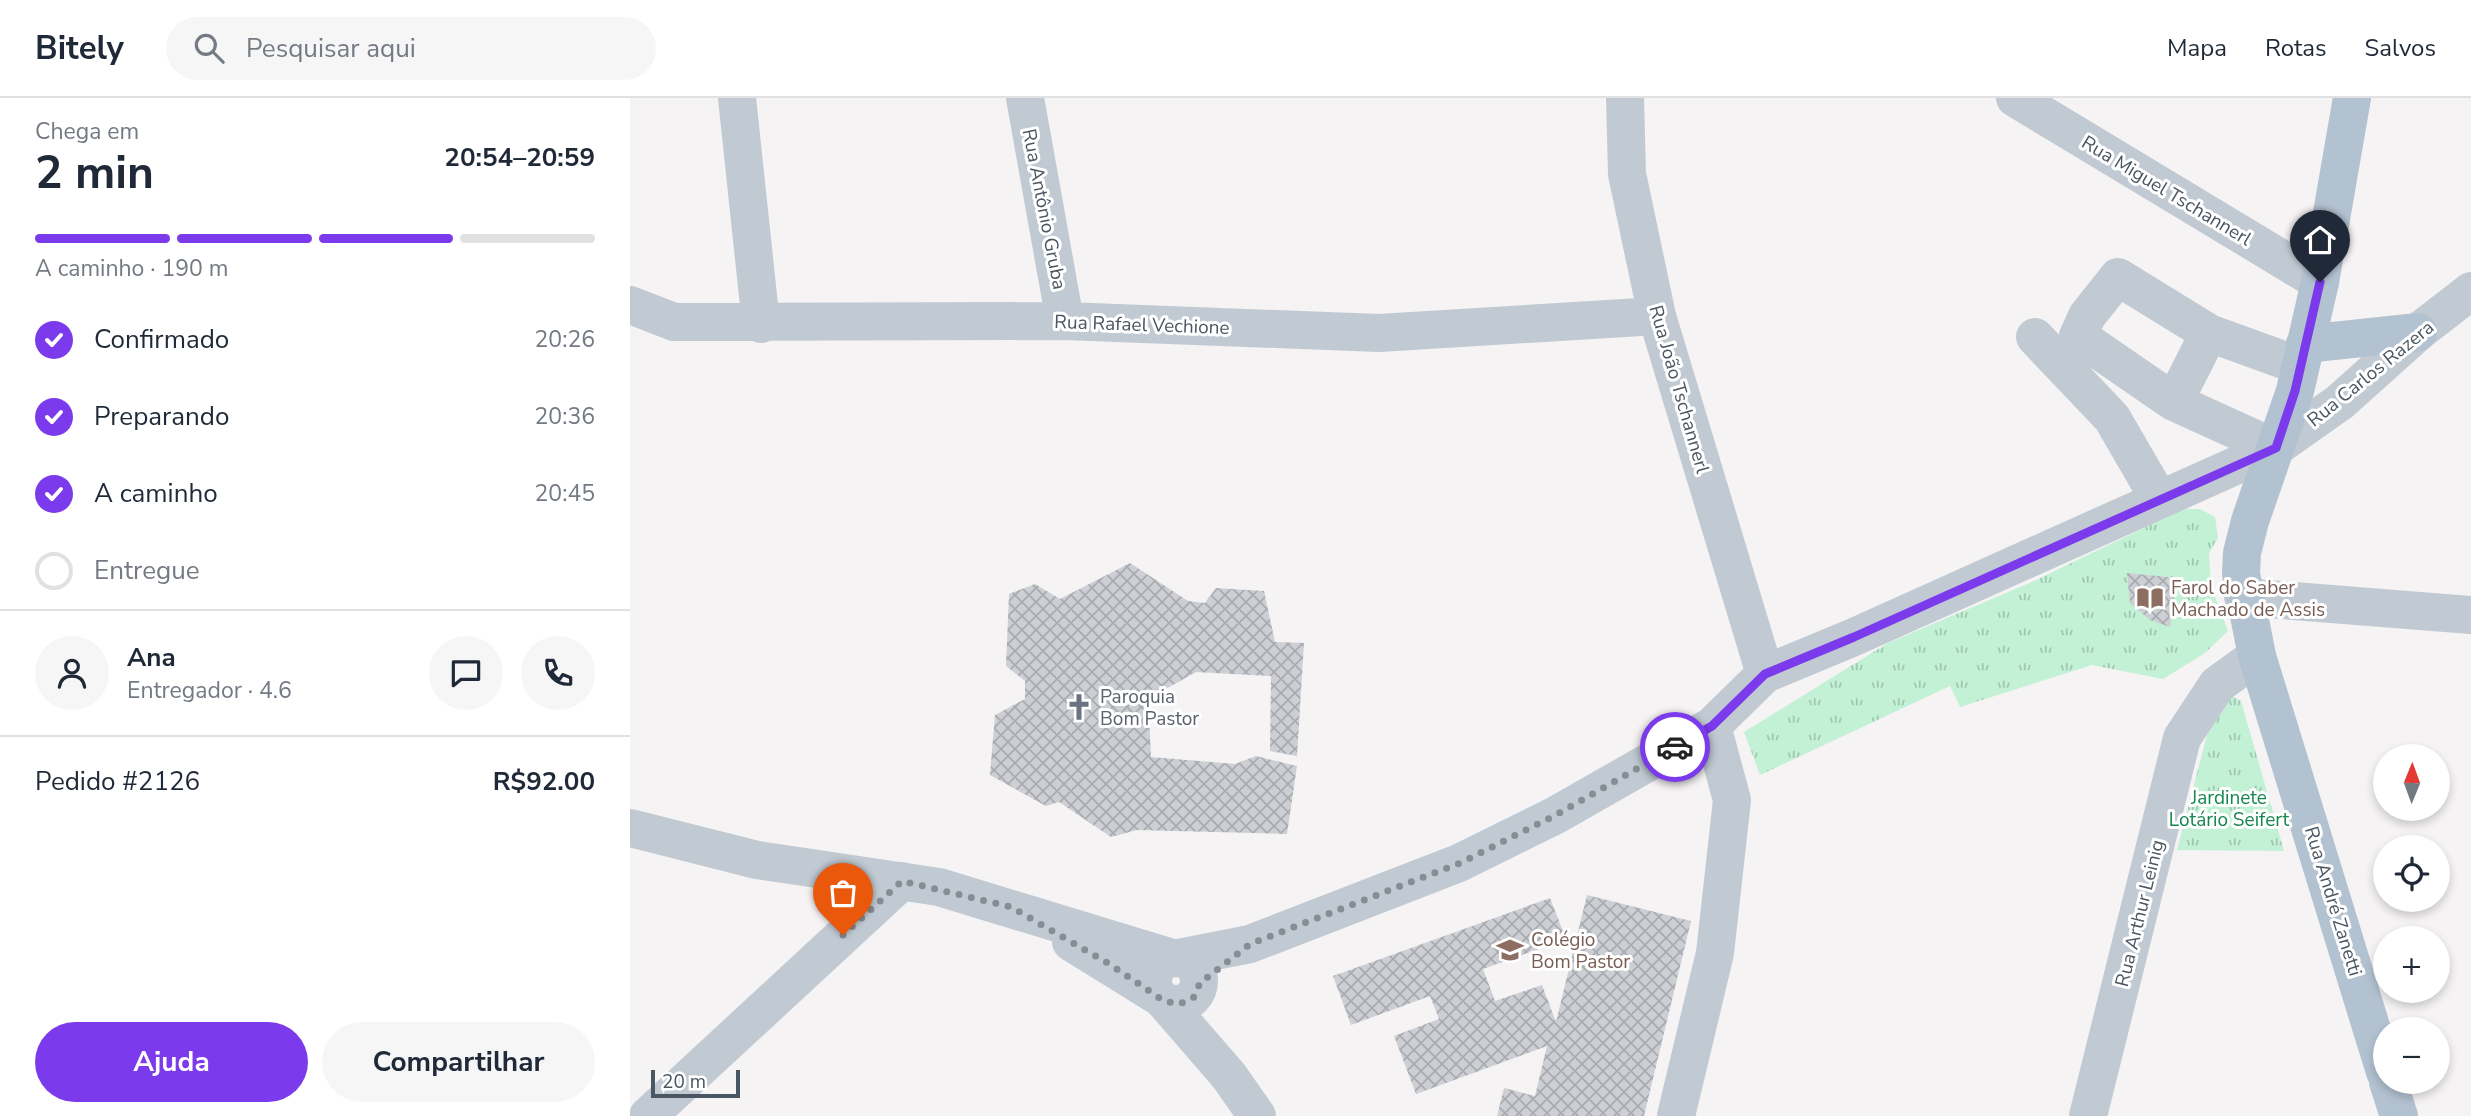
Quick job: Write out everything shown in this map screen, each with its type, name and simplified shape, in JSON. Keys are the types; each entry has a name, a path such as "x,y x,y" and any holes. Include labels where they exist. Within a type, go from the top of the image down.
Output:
{"main road":[{"path":"2276,448 2320,282 2352,98"},
{"path":"2302,355 2418,332"},
{"name":"Rua André Zanetti","path":"2276,448 2242,553 2243,597 2257,656 2373,1033"},
{"path":"2392,1094 2399,1116"}],"street":[{"path":"737,98 761,324"},
{"name":"Rua Antônio Gruba","path":"1025,98 1065,321"},
{"name":"Rua João Tschannerl","path":"1625,98 1628,174 1657,316 1765,674"},
{"name":"Rua Miguel Tschannerl","path":"2015,98 2320,282"},
{"path":"2276,448 2174,402 2077,336 2087,317 2118,277 2210,333 2302,355"},
{"name":"Rua Carlos Razera","path":"1178,981 1250,944 1387,893 1508,841 1712,726 1765,674 1854,637 2276,448 2340,402 2418,332 2471,291"},
{"name":"Rua Rafael Vechione","path":"630,305 674,322 761,324 1065,321 1378,332 1657,316"},
{"path":"2174,402 2210,333"},
{"path":"2035,337 2112,418 2159,499"},
{"path":"2243,597 2471,615"},
{"name":"Rua Arthur Leinig","path":"2088,1116 2182,738 2217,685 2257,656"},
{"path":"1675,1116 1715,953 1732,800 1712,726"},
{"path":"630,828 757,860 902,881 1011,907 1178,981 1211,1038 1229,1076 1257,1116"},
{"path":"648,1116 902,881"}],"green space":[{"path":"2183,509 2200,509 2215,517 2218,538 2209,553 2211,586 2228,631 2205,653 2163,679 2092,665 1960,707 1950,686 1760,775 1744,732 1888,643 2034,581"},
{"name":"Jardinete Lotário Seifert","path":"2228,694 2241,701 2284,851 2177,850 2214,708"}],"building":[{"name":"Paroquia Bom Pastor","path":"1130,563 1188,601 1205,603 1216,588 1264,591 1275,642 1304,643 1297,756 1270,751 1271,676 1196,672 1148,699 1151,757 1235,764 1256,756 1297,766 1287,834 1137,830 1111,837 1059,802 1046,806 990,775 995,715 1025,699 1025,681 1006,666 1009,594 1035,584 1060,599"},
{"name":"Farol do Saber Machado de Assis","path":"2127,573 2168,577 2176,582 2170,627 2150,620 2130,603"},
{"name":"Colégio Bom Pastor","path":"1587,895 1691,921 1644,1116 1497,1116 1504,1088 1535,1096 1547,1046 1416,1094 1394,1036 1439,1019 1430,996 1351,1025 1333,976 1550,898 1566,939 1483,969 1495,1001 1542,985 1556,1022"}],"way so far":[{"path":"843,935 902,881 939,887 1011,907 1111,965 1164,1001 1180,1004 1194,997 1200,983 1250,944 1387,893 1508,841 1675,747"}],"place":[{"name":"Farol do Saber Machado de Assis","path":"2150,598"},
{"name":"Paroquia Bom Pastor","path":"1079,707"},
{"name":"Colégio Bom Pastor","path":"1510,950"}],"route":[{"path":"1675,747 1712,726 1765,674 1854,637 2276,448 2295,391 2320,282"}]}
